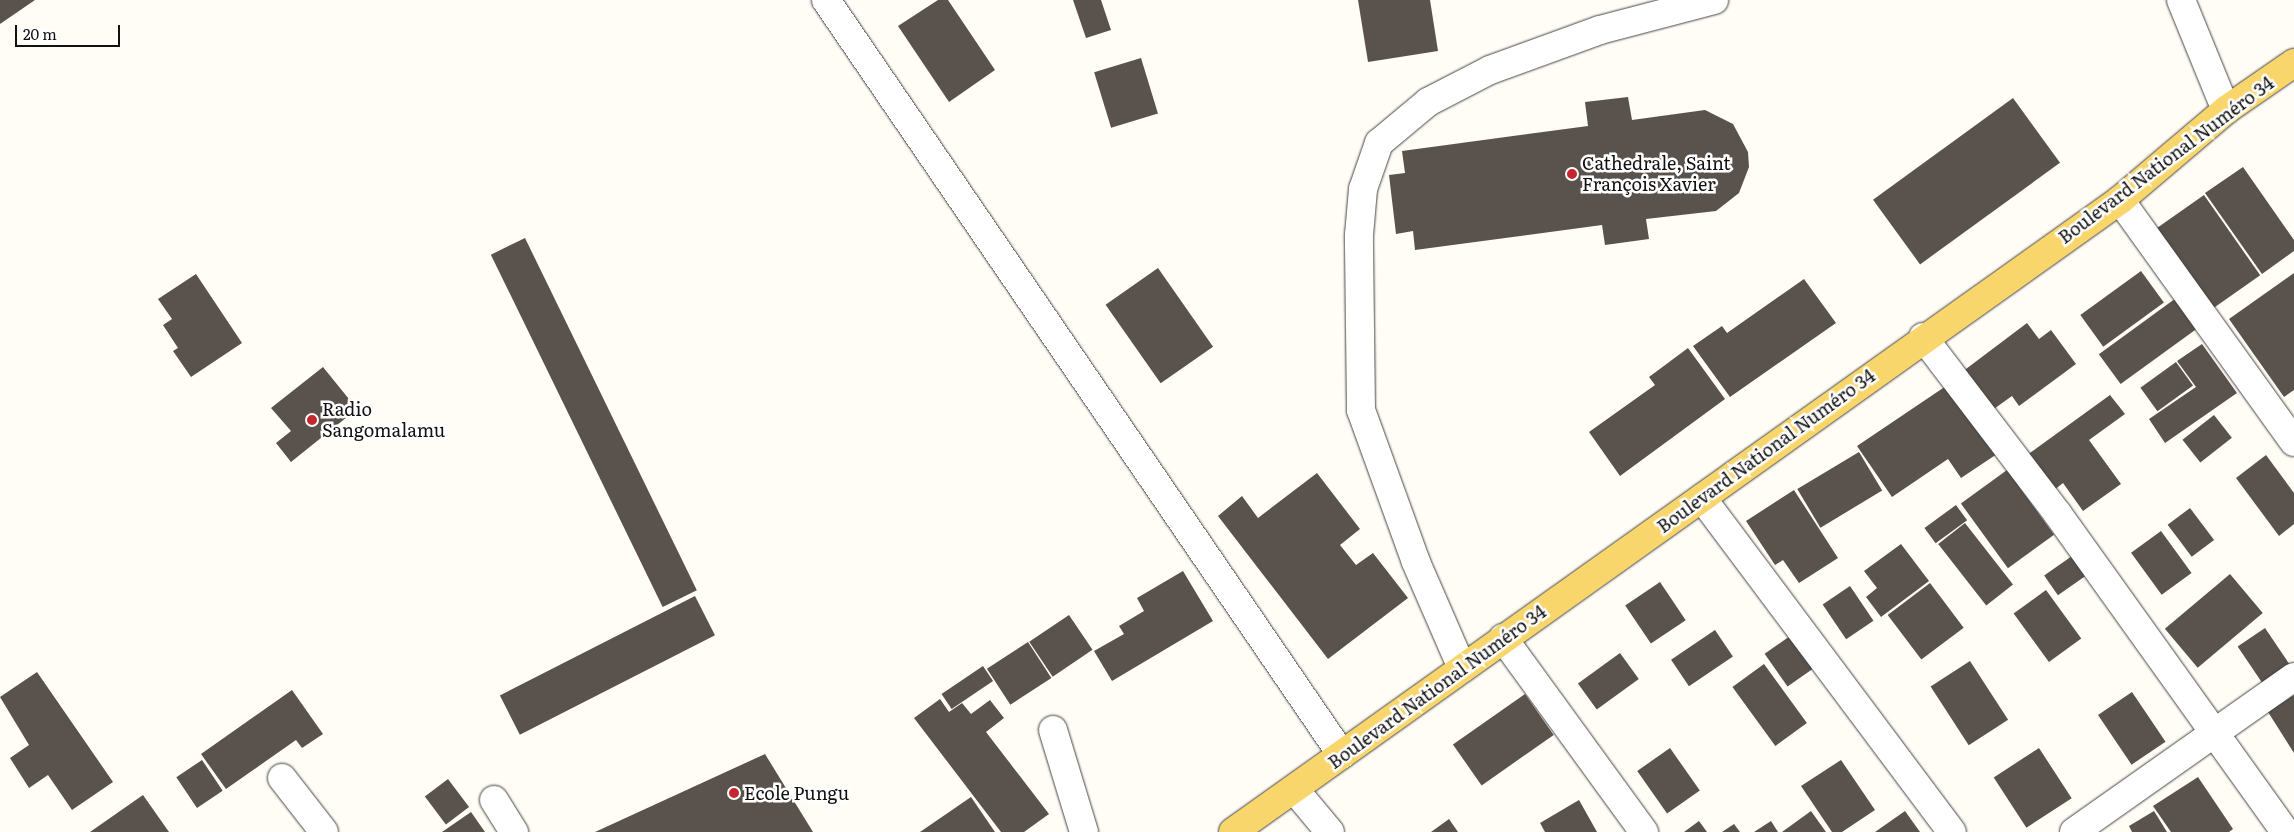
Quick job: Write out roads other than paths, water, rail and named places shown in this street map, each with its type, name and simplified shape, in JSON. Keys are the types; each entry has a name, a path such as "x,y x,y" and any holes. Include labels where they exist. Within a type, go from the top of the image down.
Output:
{"main road":[{"name":"Boulevard National Numéro 34","path":"1232,832 1702,498 1923,337 2120,200 2226,110 2294,63"}],"street":[{"path":"826,0 1342,755"},
{"path":"1462,668 1416,562 1361,410 1359,236 1363,188 1379,143 1428,102 1490,70 1600,30 1714,0"},
{"path":"2181,0 2226,110"},
{"path":"2120,200 2294,442"},
{"path":"1923,337 2057,513 2285,832"},
{"path":"1702,498 1952,832"},
{"path":"1503,638 1644,832"},
{"path":"2074,832 2294,677"},
{"path":"1053,730 1084,832"},
{"path":"282,778 324,832"},
{"path":"1294,789 1330,832"},
{"path":"494,800 514,832"}],"place":[{"name":"Cathedrale, Saint François Xavier","path":"1572,174"},
{"name":"Radio Sangomalamu","path":"312,420"},
{"name":"Ecole Pungu","path":"734,793"}]}
